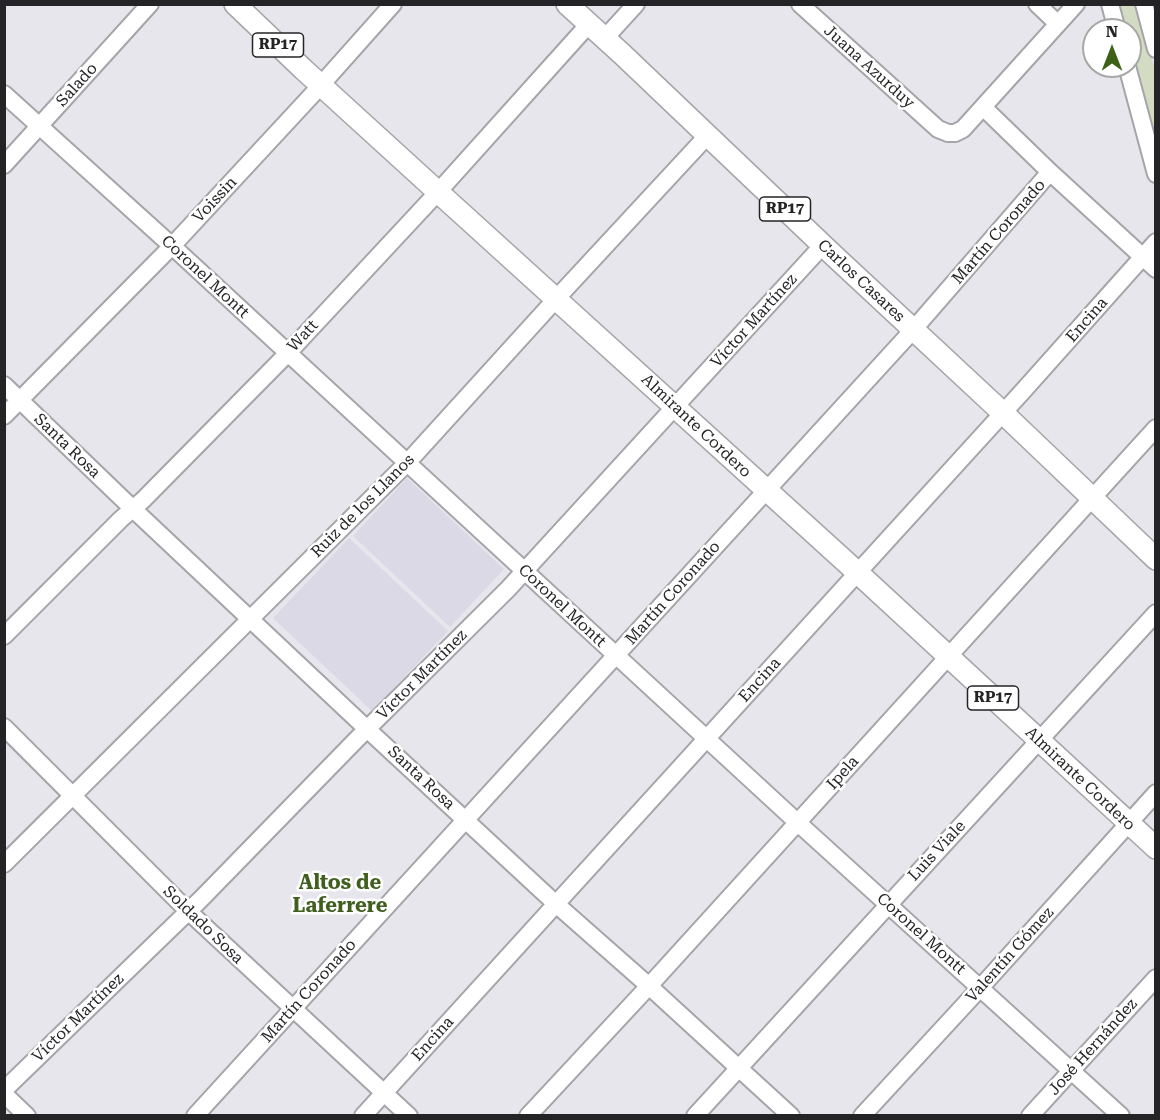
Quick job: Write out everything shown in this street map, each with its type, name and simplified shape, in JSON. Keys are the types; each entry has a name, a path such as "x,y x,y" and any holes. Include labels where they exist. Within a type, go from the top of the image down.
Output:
{"main road":[{"name":"Almirante Cordero","path":"235,4 438,192 858,573 1155,848"},
{"name":"Carlos Casares","path":"567,4 1155,558"}],"street":[{"name":"Salado","path":"4,165 150,4"},
{"name":"Voissin","path":"4,416 172,246 393,4"},
{"path":"605,38 636,4"},
{"name":"Juana Azurduy","path":"800,4 938,129 956,133 963,129 983,107"},
{"path":"1037,4 1058,24"},
{"path":"1076,4 983,107 1155,269"},
{"path":"1144,4 1155,49"},
{"name":"Watt","path":"4,636 288,353 438,192 589,24"},
{"path":"1130,78 1155,174"},
{"name":"Coronel Montt","path":"4,94 706,739 1122,1116"},
{"name":"Ruiz de los Llanos","path":"4,864 407,463 708,135"},
{"name":"Martín Coronado","path":"195,1116 913,330 1050,172"},
{"name":"Encina","path":"363,1116 1003,413 1155,242"},
{"name":"Víctor Martínez","path":"4,1092 188,911 525,572 823,245"},
{"name":"Santa Rosa","path":"4,386 556,904 791,1116"},
{"name":"Ipela","path":"528,1116 649,986 1155,428"},
{"name":"Luis Viale","path":"695,1116 1155,613"},
{"name":"Soldado Sosa","path":"4,727 188,911 409,1116"},
{"name":"Valentín Gómez","path":"862,1116 1155,793"},
{"name":"José Hernández","path":"1030,1116 1155,978"},
{"path":"4,1092 27,1116"}],"shaded area":[{"path":"407,478 504,569 450,627 353,536"},
{"path":"349,538 448,631 372,711 273,618"}],"green space":[{"path":"1111,5 1138,5 1141,18 1115,18"},
{"path":"1142,20 1155,70 1155,158 1133,78 1142,78"}],"district":[{"name":"Altos de Laferrere","path":"340,894"}]}
